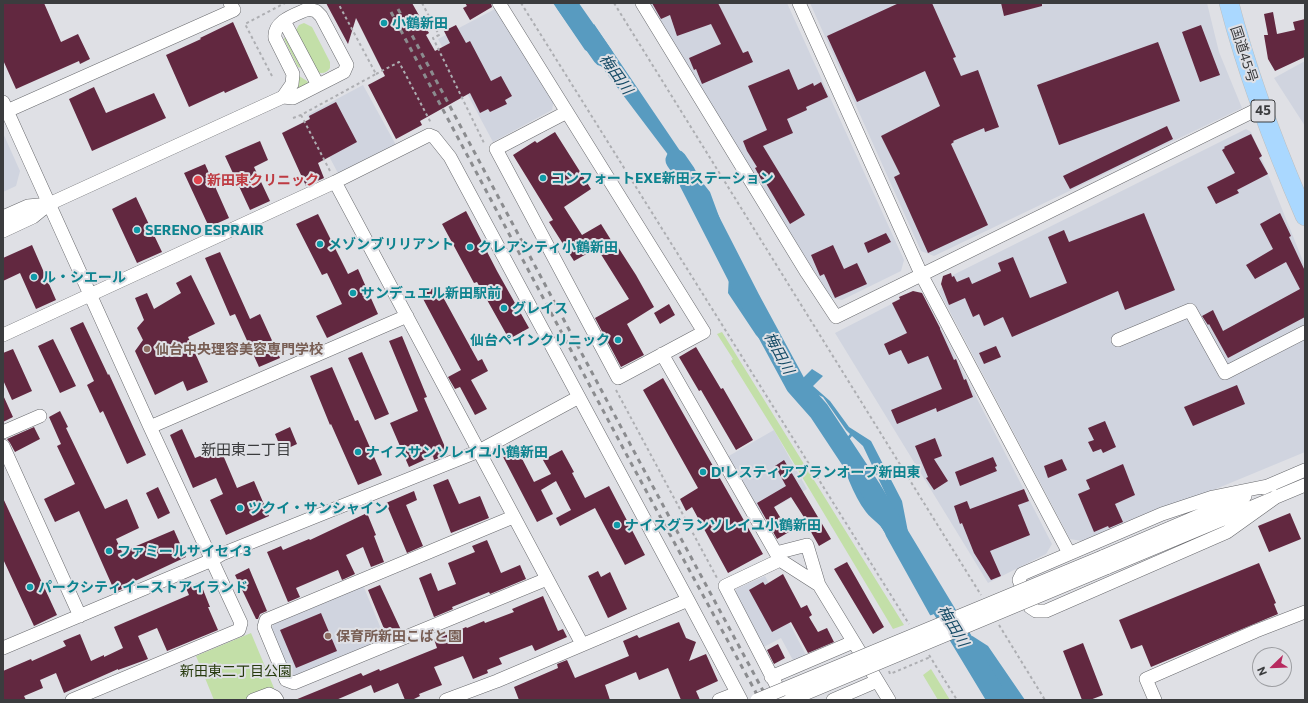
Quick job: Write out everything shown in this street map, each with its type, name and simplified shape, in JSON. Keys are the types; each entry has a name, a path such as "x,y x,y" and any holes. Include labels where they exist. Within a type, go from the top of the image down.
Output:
{"highway":[{"name":"国道45号","path":"1229,3 1262,108 1305,216"}],"street":[{"path":"72,700 238,630 241,623 150,427 5,106 234,10 230,3"},
{"path":"499,3 567,112 704,332 618,378 496,149 567,112"},
{"path":"642,3 807,273 836,317 1262,108"},
{"path":"799,3 922,276 1069,553"},
{"path":"3,231 33,217 49,204 282,97 292,84 293,74 274,33 277,27 284,21 308,9 316,11 321,16 346,65 344,72 293,98 282,97"},
{"path":"284,21 318,85"},
{"path":"290,67 318,85"},
{"path":"3,334 335,182 429,135 434,136 450,157 739,696 719,700"},
{"path":"335,182 582,644"},
{"path":"3,217 28,206 49,204"},
{"path":"1118,340 1190,310 1225,373 1305,332"},
{"path":"150,427 407,316"},
{"path":"662,354 778,556 818,585"},
{"path":"3,648 212,560 222,554 479,451 579,397"},
{"path":"3,432 40,416"},
{"path":"3,446 80,616"},
{"path":"1305,470 1274,491 1227,532 1046,611 1036,611 1030,607 1019,580 1022,574 1069,553 1162,514 1213,496 1274,491 1305,485"},
{"path":"790,700 1104,563 1274,491"},
{"path":"513,517 266,620 264,627 286,680 294,683 547,579"},
{"path":"784,700 725,586 778,556 806,544 818,585 889,700"},
{"path":"757,700 1104,563"},
{"path":"446,700 497,681 688,600"},
{"path":"1155,700 1146,679 1256,631 1305,612"},
{"path":"771,677 853,642"},
{"path":"833,700 877,681"},
{"path":"253,700 269,694 277,700"}],"path":[{"path":"272,76 245,24 285,3"},
{"path":"422,3 439,35 433,38 484,143 496,149"},
{"path":"521,3 910,626"},
{"path":"614,3 982,598"},
{"path":"301,115 335,182"},
{"path":"995,619 1045,700"},
{"path":"927,653 957,700"}],"shaded area":[{"path":"647,3 787,3 904,260 901,271 842,300 831,298"},
{"path":"810,3 1207,3 1219,52 1242,108 934,256 921,251"},
{"path":"495,9 554,99 552,110 493,142 438,39"},
{"path":"1305,61 1305,126 1274,78"},
{"path":"363,85 396,145 339,175 307,115"},
{"path":"1246,129 1251,132 1305,266 1305,452 1088,542 1070,539 939,291 947,278"},
{"path":"3,133 20,171 16,186 3,192"},
{"path":"913,293 924,296 1052,544 1046,554 988,583 835,333"},
{"path":"774,430 807,489 761,515 727,457"},
{"path":"765,576 807,657 795,664 781,638 762,648 736,598 736,589"},
{"name":"保育所新田こばと園","path":"363,585 386,641 298,677 289,674 271,631 274,622"}],"green space":[{"path":"304,23 312,27 330,62 330,68 326,72 317,72 296,30 299,25"},
{"path":"285,37 301,68 298,67 284,39"},
{"path":"299,76 309,84 293,93"},
{"path":"722,332 904,625 893,629 731,361 733,359 717,334"},
{"name":"新田東二丁目公園","path":"251,633 274,688 246,700 214,700 196,656"},
{"path":"931,669 950,700 938,700 923,675"}],"water":[{"path":"553,3 559,3 582,38 594,24 695,173 710,192 742,279 750,311 773,343 787,352 803,378 812,369 823,376 813,386 830,401 849,427 871,441 902,501 909,537 938,614 988,646 1025,700 1004,700 1001,693 930,615 885,532 868,515 853,490 838,448 850,434 823,397 807,390 756,335 728,293 730,258 694,189 592,54 585,50","holes":["852,436 863,446 887,497 882,506 855,482 842,448"]}],"pier":[{"path":"939,612 975,635 953,644 929,616"}],"building":[{"path":"3,3 44,3 61,42 78,34 90,59 80,64 79,61 16,89 3,60"},
{"path":"326,3 412,3 429,33 426,35 435,51 450,43 444,31 456,25 466,43 470,41 491,81 501,76 512,96 505,100 507,104 490,112 488,109 480,113 470,93 420,121 422,125 396,139 368,85 385,76 356,18 348,44"},
{"path":"465,3 491,3 492,7 470,20 463,8 467,6"},
{"path":"652,3 718,3 743,53 748,51 753,62 702,84 696,69 694,70 689,58 721,44 711,24 677,36 670,15 661,19"},
{"path":"899,3 932,3 956,57 953,58 961,76 978,70 999,127 985,132 984,128 953,141 954,142 951,144 988,225 928,253 894,177 900,174 881,136 940,106 925,71 857,102 827,36"},
{"path":"1001,3 1042,3 1042,6 1004,16"},
{"path":"1273,12 1277,34 1295,30 1293,22 1305,19 1305,57 1275,71 1268,59 1264,35 1268,35 1264,14"},
{"path":"233,22 258,78 189,107 166,55"},
{"path":"1201,25 1220,75 1200,82 1182,32"},
{"path":"1158,42 1180,101 1059,145 1037,85"},
{"path":"789,69 798,90 813,83 814,86 821,82 828,97 806,107 807,110 787,119 793,133 763,146 805,215 790,224 764,180 762,181 755,168 757,167 747,151 743,141 767,130 748,86"},
{"path":"94,87 106,113 154,93 166,118 92,151 69,99"},
{"path":"336,102 357,142 318,163 324,178 306,186 282,133 310,119 309,116"},
{"path":"1167,126 1173,139 1070,189 1063,176"},
{"path":"555,132 591,189 564,207 582,235 601,224 616,248 618,247 636,275 654,307 627,324 644,355 621,367 595,318 629,299 597,248 574,261 549,222 553,220 513,155 535,141 537,143"},
{"path":"1251,134 1262,156 1259,158 1268,174 1237,190 1239,193 1216,204 1207,187 1235,173 1222,150 1225,148 1224,147"},
{"path":"260,141 268,160 254,167 270,201 250,210 225,156"},
{"path":"205,164 229,218 209,227 184,173"},
{"name":"SERENO ESPRAIR","path":"136,197 162,252 137,263 112,209"},
{"path":"466,211 529,328 509,339 477,282 474,283 442,224"},
{"path":"1144,213 1175,290 1125,310 1118,291 1012,337 1003,317 984,326 979,314 973,317 965,298 949,305 941,284 943,276 951,273 952,277 954,276 957,282 969,277 972,284 1001,271 998,263 1013,257 1030,298 1067,283 1048,237 1064,230 1069,242"},
{"path":"1280,213 1291,236 1289,237 1305,271 1305,317 1228,358 1209,324 1208,325 1202,316 1213,310 1223,331 1300,289 1286,262 1255,279 1246,265 1273,249 1260,224"},
{"path":"318,214 348,274 358,269 378,314 327,338 316,316 342,304 327,273 322,275 296,224"},
{"path":"886,233 891,242 868,253 864,243"},
{"name":"ル・シエール","path":"32,245 56,300 36,309 20,273 3,281 3,258"},
{"path":"833,245 844,269 857,263 867,284 835,298 824,274 820,276 811,255"},
{"path":"220,252 250,319 260,314 280,358 259,367 235,314 230,316 205,258"},
{"path":"191,275 215,324 188,337 208,382 187,391 183,381 155,395 135,351 143,340 137,328 144,320 135,298 147,293 154,309 181,293 176,283"},
{"path":"437,286 478,361 482,359 488,371 471,380 487,409 475,415 460,387 455,389 448,377 461,370 421,295"},
{"path":"913,291 922,293 954,360 956,359 964,380 966,379 973,397 937,412 936,408 897,424 891,410 942,389 928,356 908,364 901,350 889,355 884,344 907,333 892,303 900,299 899,297"},
{"path":"669,304 675,315 660,324 654,313"},
{"path":"83,322 108,375 109,374 146,455 127,464 103,411 100,413 87,385 94,381 70,328"},
{"path":"402,336 427,397 424,398 448,454 434,460 433,456 409,467 390,423 418,411 389,341"},
{"path":"53,339 76,386 60,393 38,346"},
{"path":"996,346 1001,357 984,364 979,353"},
{"path":"696,347 721,389 723,388 753,440 736,450 701,390 699,391 679,357"},
{"path":"13,349 32,391 12,400 3,380 3,353"},
{"path":"362,352 389,414 375,420 348,358"},
{"path":"332,367 355,421 358,420 382,475 358,485 331,424 330,425 310,376"},
{"name":"D'レスティアブランオーブ新田東","path":"663,378 763,554 728,573 692,507 686,511 680,499 698,488 643,390"},
{"path":"1237,385 1245,404 1193,426 1184,407"},
{"path":"3,395 13,417 3,422"},
{"path":"60,411 68,427 66,428 105,509 127,499 139,528 116,539 122,552 174,530 186,557 135,581 136,583 115,592 79,511 55,522 44,499 75,484 57,446 61,444 49,417"},
{"path":"1105,421 1116,447 1103,453 1101,449 1093,452 1088,442 1094,440 1088,428"},
{"path":"34,427 40,439 15,452 7,439"},
{"path":"290,427 297,444 282,451 275,434"},
{"path":"182,429 195,458 220,448 237,488 254,481 269,516 226,535 210,500 223,494 216,478 193,488 170,435"},
{"path":"935,438 942,456 934,459 948,481 934,490 926,478 928,477 915,446"},
{"path":"515,445 534,482 551,474 543,460 562,450 574,472 572,473 585,498 609,486 645,555 625,565 595,508 560,526 556,518 571,510 556,481 541,490 553,514 537,522 501,453"},
{"path":"993,457 997,466 995,467 997,471 960,486 955,472"},
{"path":"1062,459 1067,470 1048,478 1044,466"},
{"path":"784,460 831,539 819,546 807,525 809,525 791,497 774,507 789,532 777,539 757,503 786,486 775,466"},
{"path":"1123,464 1135,495 1115,504 1123,522 1094,532 1078,494 1090,489 1086,480"},
{"path":"448,479 459,504 480,496 489,518 451,533 433,485"},
{"path":"158,487 170,513 158,519 146,493"},
{"path":"1024,489 1029,501 1018,505 1030,535 990,551 1001,576 991,580 974,553 962,523 960,524 954,506 967,501 970,509"},
{"path":"414,491 417,500 406,505 423,546 407,553 386,503"},
{"name":"パークシティイーストアイランド","path":"3,498 57,615 34,626 3,559"},
{"path":"367,513 376,535 374,536 384,562 371,567 363,547 346,555 355,574 342,580 338,570 296,588 300,597 288,602 267,552 281,546 283,550 309,539 310,540"},
{"path":"1290,513 1301,539 1269,552 1258,526"},
{"path":"487,540 501,573 520,565 526,579 490,594 489,592 452,607 453,609 434,617 419,578 431,573 438,591 456,584 448,563 475,552 472,546"},
{"path":"847,562 884,627 873,634 834,569"},
{"path":"1259,563 1276,603 1274,604 1278,614 1151,667 1142,645 1131,649 1119,620"},
{"path":"249,568 267,611 260,614 258,619 256,619 235,575"},
{"path":"598,571 601,577 610,572 627,609 608,618 588,576"},
{"path":"783,574 801,608 807,605 812,615 809,617 818,632 827,628 834,642 808,653 791,622 772,632 749,590 763,582 765,585"},
{"path":"200,582 210,607 208,607 218,630 167,651 157,628 138,636 148,659 118,669 64,693 56,673 40,680 43,688 24,696 26,700 3,700 3,671 31,659 32,661 66,646 63,641 80,634 91,661 104,655 104,657 123,648 114,627 189,595 186,588"},
{"path":"380,585 401,630 387,636 368,590"},
{"path":"543,596 558,631 563,629 567,637 535,651 532,645 499,658 502,664 487,670 488,673 473,679 463,656 434,667 442,685 419,694 420,696 412,700 405,700 398,683 374,693 371,685 336,700 295,700 361,673 363,676 379,669 380,671 437,648 434,639 514,612 512,609"},
{"path":"321,613 337,651 296,668 280,630"},
{"path":"679,622 686,638 696,642 689,661 706,654 718,681 696,691 700,700 681,700 668,668 639,680 636,672 605,685 610,700 519,700 514,687 558,668 557,664 567,660 575,678 629,656 623,641 637,635 639,638"},
{"path":"1083,643 1103,695 1090,700 1082,700 1063,651"},
{"path":"778,644 785,658 774,664 767,650"}],"waterway":[{"name":"梅田川","path":"566,3 603,56"},
{"name":"梅田川","path":"676,160 685,173 750,300 796,385 819,411 870,488 998,700"}],"railway":[{"path":"398,9 768,700"},
{"path":"391,12 631,463 760,700"}],"place":[{"name":"小鶴新田","path":"384,23"},
{"name":"コンフォートEXE新田ステーション","path":"543,178"},
{"name":"新田東クリニック","path":"198,180"},
{"name":"SERENO ESPRAIR","path":"137,230"},
{"name":"メゾンブリリアント","path":"320,244"},
{"name":"クレアシティ小鶴新田","path":"470,247"},
{"name":"ル・シエール","path":"34,277"},
{"name":"サンデュエル新田駅前","path":"353,293"},
{"name":"グレイス","path":"504,308"},
{"name":"仙台ペインクリニック","path":"618,340"},
{"name":"仙台中央理容美容専門学校","path":"147,349"},
{"name":"ナイスサンソレイユ小鶴新田","path":"358,452"},
{"name":"D'レスティアブランオーブ新田東","path":"703,472"},
{"name":"ツクイ・サンシャイン","path":"240,508"},
{"name":"ナイスグランソレイユ小鶴新田","path":"617,525"},
{"name":"ファミールサイセイ3","path":"109,551"},
{"name":"パークシティイーストアイランド","path":"30,587"},
{"name":"保育所新田こばと園","path":"328,636"}],"district":[{"name":"新田東二丁目","path":"246,450"}]}
